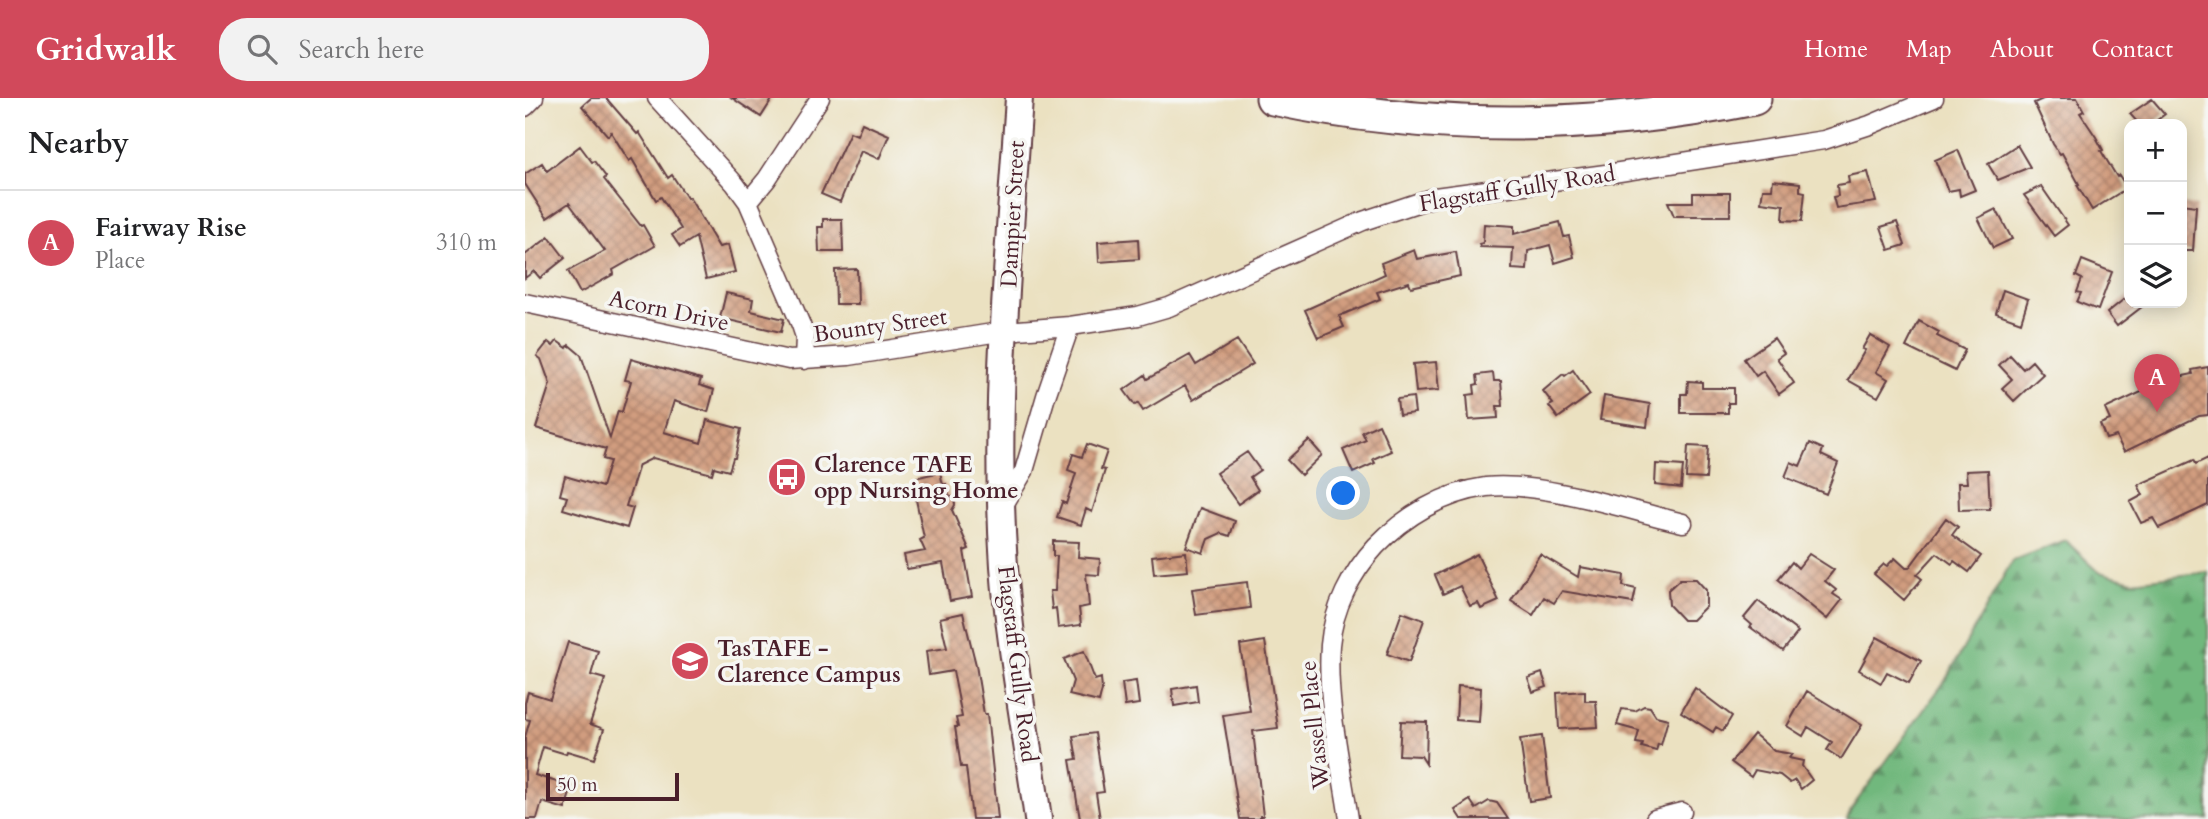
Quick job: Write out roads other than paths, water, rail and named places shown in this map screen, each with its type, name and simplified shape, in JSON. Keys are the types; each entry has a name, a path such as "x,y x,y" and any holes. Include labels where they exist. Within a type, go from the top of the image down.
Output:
{"highway":[{"path":"1273,98 1318,108 1390,118 1475,124 1616,120 1754,98"}],"street":[{"path":"525,107 534,98"},
{"name":"Bounty Street","path":"657,98 729,177 748,202 801,325 805,337 804,360 849,356 1005,331"},
{"path":"748,202 768,179 820,98"},
{"name":"Dampier Street","path":"1005,331 1019,98"},
{"name":"Flagstaff Gully Road","path":"1038,819 1005,568 1002,508 1005,331 1070,326 1138,316 1170,307 1363,221 1435,197 1824,140 1870,125 1934,98"},
{"name":"Acorn Drive","path":"525,303 773,358 804,360"},
{"path":"1002,508 1024,471 1070,326"},
{"name":"Wassell Place","path":"1349,819 1332,702 1330,644 1341,599 1353,576 1389,533 1439,500 1488,487 1555,493 1683,523"},
{"path":"1655,819 1682,813"}],"place":[{"name":"Fairway Rise","path":"2157,412"},
{"name":"Clarence TAFE opp Nursing Home","path":"787,477"},
{"name":"TasTAFE - Clarence Campus","path":"690,661"}]}
